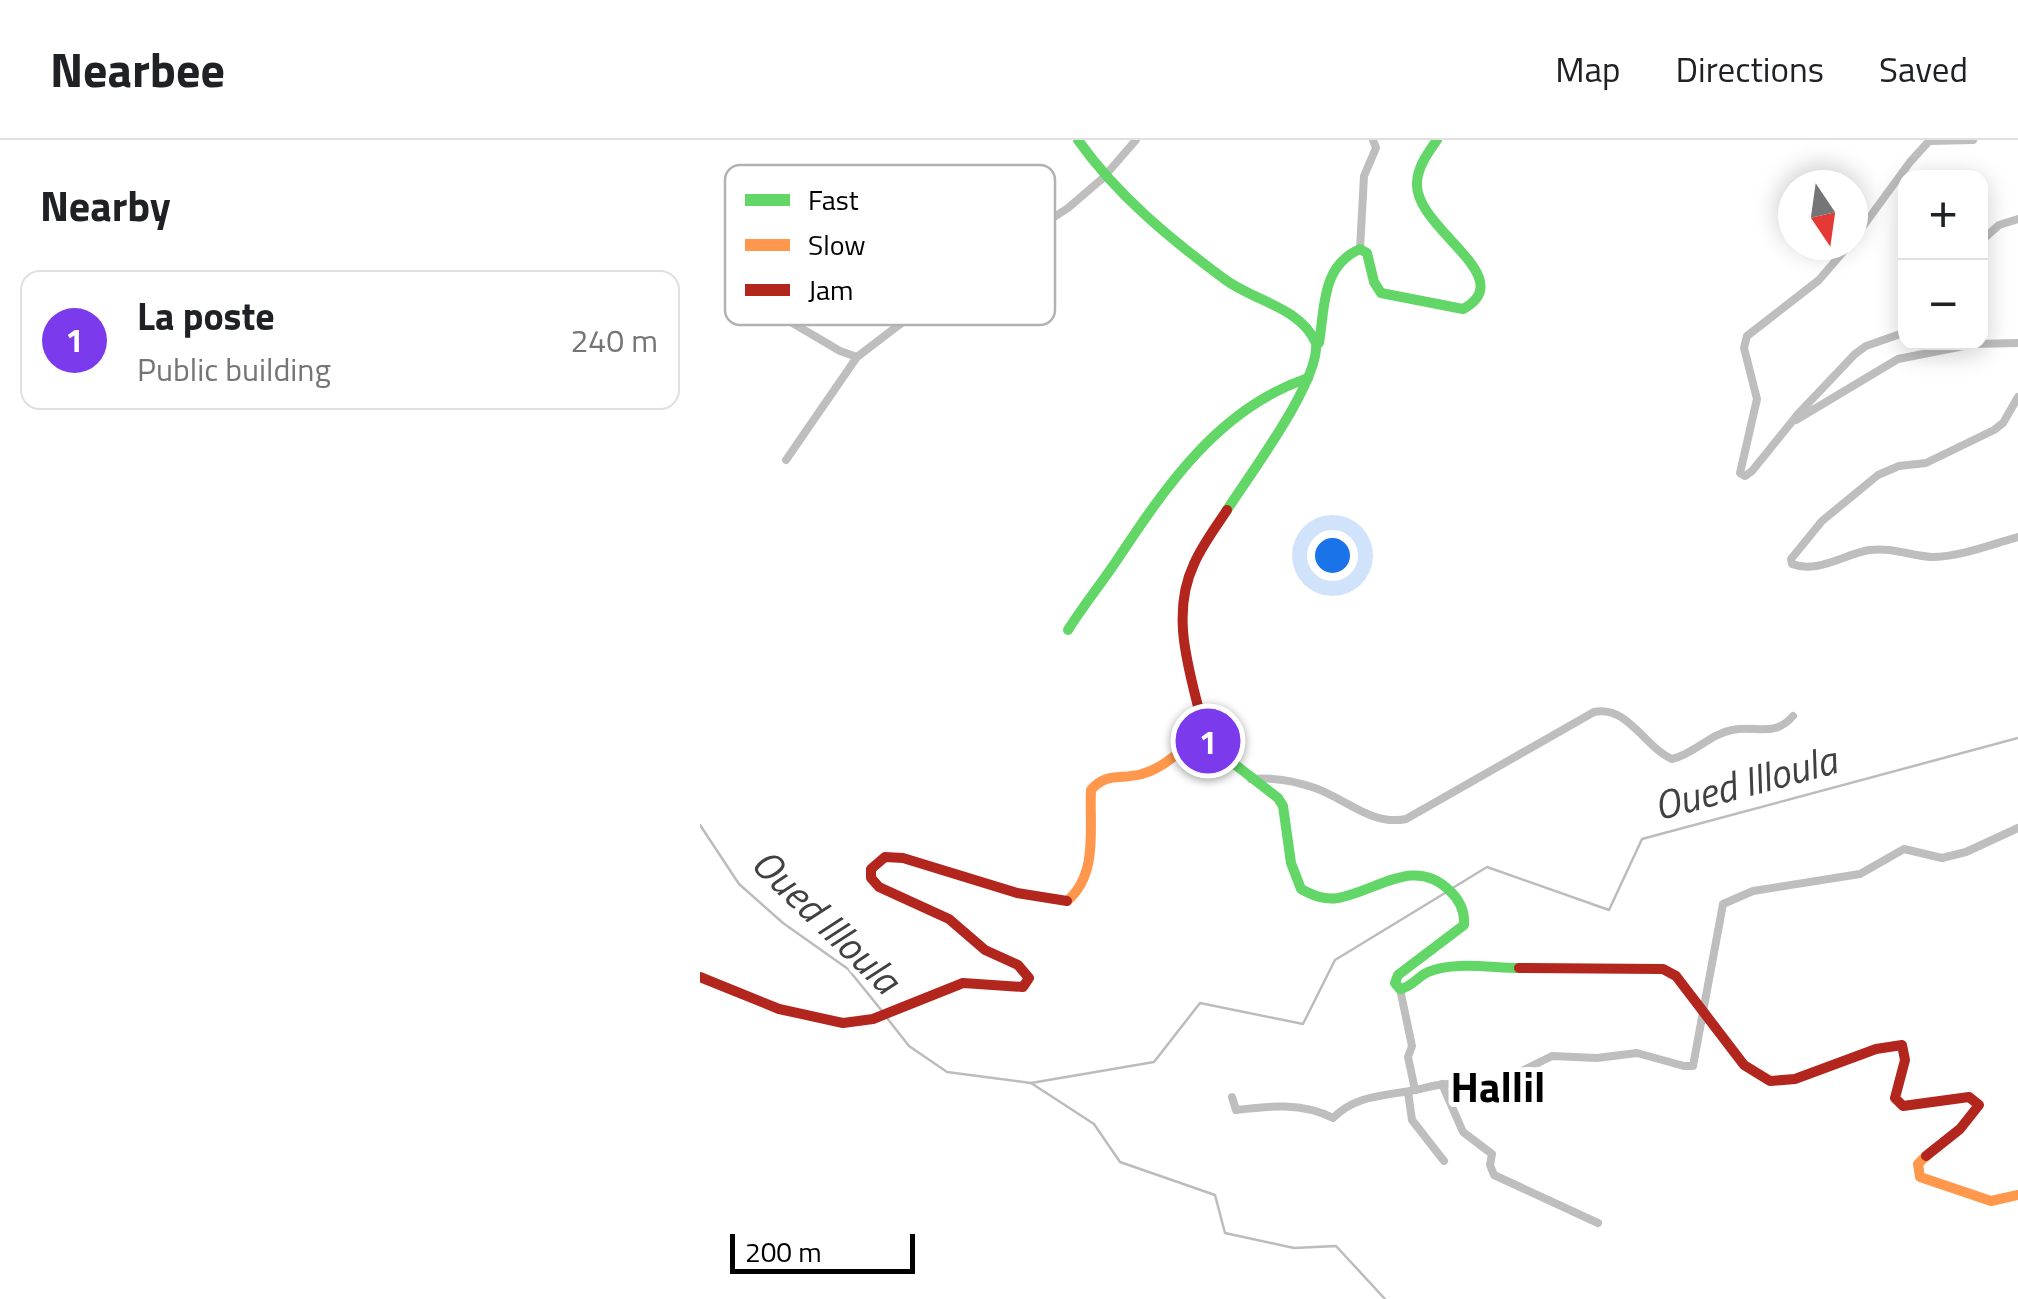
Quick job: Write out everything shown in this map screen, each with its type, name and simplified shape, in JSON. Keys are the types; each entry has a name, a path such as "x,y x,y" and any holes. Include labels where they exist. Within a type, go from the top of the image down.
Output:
{"street":[{"path":"1078,140 1103,178 1146,217 1235,287 1272,304 1307,328 1316,339 1317,354"},
{"path":"1055,216 1103,178 1136,140"},
{"path":"1360,249 1364,176 1376,148 1373,140"},
{"path":"1438,140 1426,156 1418,178 1422,210 1442,236 1476,266 1482,295 1464,309 1381,293 1367,253 1360,249 1350,252 1329,276 1323,290 1317,354 1308,378 1194,564 1180,605 1182,634 1202,730 1219,752 1283,806 1298,886 1316,898 1339,898 1408,874 1437,877 1463,906 1464,926 1398,975 1396,983 1412,1046 1408,1057 1412,1120 1444,1160"},
{"path":"1868,219 1930,140 1973,140"},
{"path":"1988,235 1999,225 2018,219"},
{"path":"1836,260 1820,280 1746,336 1744,348 1757,399 1739,468 1742,476 1752,470 1855,354 1898,335"},
{"path":"796,325 857,357"},
{"path":"786,460 857,357 898,325"},
{"path":"1789,424 1898,359 1974,344 2018,344"},
{"path":"1068,630 1190,460 1262,396 1286,383 1308,378"},
{"path":"2018,398 1994,430 1926,463 1898,466 1878,475 1822,520 1791,559 1792,564 1800,567 1818,566 1887,548 1930,557 1945,556 2018,536"},
{"path":"1251,779 1281,779 1316,788 1372,817 1394,822 1406,819 1594,712 1616,712 1661,753 1672,758 1730,730 1766,732 1779,728 1793,716"},
{"path":"700,977 828,1021 865,1021 954,985 971,982 1013,988 1027,984 1027,972 1018,964 989,954 946,916 881,890 873,881 874,865 889,857 903,858 1018,893 1066,902 1082,888 1087,871 1090,790 1096,782 1107,775 1146,773 1202,730"},
{"path":"1232,1097 1236,1110 1274,1105 1333,1118 1346,1105 1366,1097 1442,1084 1486,1089 1552,1056 1598,1058 1637,1052 1693,1066 1720,910 1732,899 1753,890 1860,874 1904,849 1942,858 1966,852 2018,828"},
{"path":"1400,988 1428,972 1453,968 1663,969 1676,976 1744,1065 1770,1081 1795,1079 1876,1048 1902,1045 1905,1060 1897,1102 1903,1106 1956,1096 1976,1099 1979,1105 1970,1120 1918,1164 1920,1178 1991,1201 2018,1195"},
{"path":"1442,1084 1463,1132 1492,1154 1490,1165 1494,1175 1598,1223"}],"waterway":[{"name":"Oued Illoula","path":"1451,889 1487,867 1609,910 1642,839 2018,738"},
{"name":"Oued Illoula","path":"700,825 739,884 783,923 848,969 882,1011"},
{"name":"Oued Illoula","path":"1031,1083 1154,1062 1200,1003 1303,1024 1335,960 1445,893"},
{"name":"Oued Illoula","path":"887,1018 909,1046 947,1072 1031,1083 1094,1124 1120,1162 1215,1195 1225,1233 1294,1248 1336,1246 1385,1299"}],"traffic: fast":[{"path":"1078,140 1127,197 1164,231 1235,286 1299,320 1316,343 1314,360 1296,403 1227,510"},
{"path":"1319,343 1331,277 1347,256 1360,249 1367,253 1381,293 1463,309 1478,296 1480,282 1473,267 1420,199 1419,171 1437,140"},
{"path":"1068,630 1155,504 1198,452 1248,409 1276,391 1308,378"},
{"path":"1204,731 1219,752 1283,806 1291,863 1301,889 1319,897 1338,898 1395,879 1422,876 1436,880 1456,898 1463,910 1464,925 1398,975 1395,983 1400,989 1438,969 1519,968"}],"traffic: slow":[{"path":"1067,901 1077,890 1088,864 1091,790 1108,779 1142,774 1158,767 1199,732"},
{"path":"1926,1156 1918,1164 1920,1177 1991,1201 2018,1195"}],"traffic: jam":[{"path":"1203,727 1188,666 1183,604 1197,557 1227,510"},
{"path":"700,977 779,1009 843,1023 873,1019 963,983 1023,987 1029,978 1018,965 985,950 949,919 879,887 871,878 871,869 885,857 903,858 1017,893 1067,901"},
{"path":"1519,968 1663,969 1676,976 1744,1065 1770,1081 1795,1079 1876,1049 1902,1045 1905,1060 1895,1098 1903,1106 1969,1097 1979,1105 1960,1129 1926,1156"}],"place":[{"name":"La poste","path":"1208,741"}],"district":[{"name":"Hallil","path":"1498,1087"}]}
